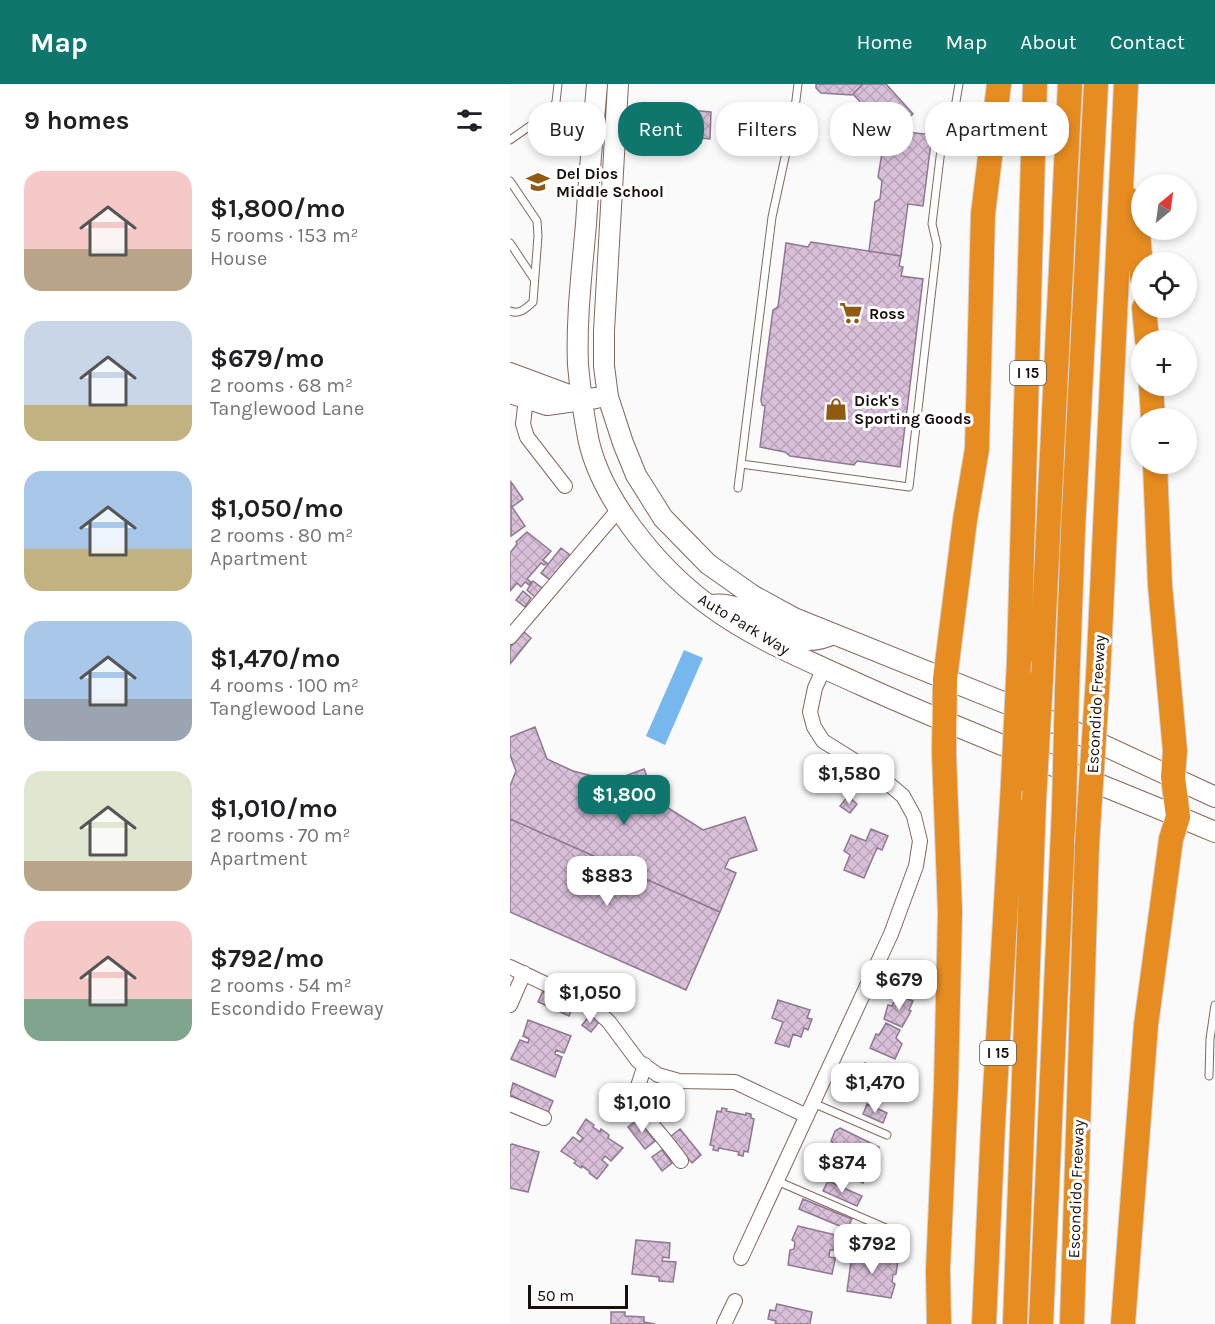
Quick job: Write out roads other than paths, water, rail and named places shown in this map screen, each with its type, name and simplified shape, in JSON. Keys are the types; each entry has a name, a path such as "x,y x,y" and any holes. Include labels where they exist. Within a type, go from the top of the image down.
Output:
{"highway":[{"path":"939,1324 938,1270 946,1087 950,912 944,723 945,679 965,520 977,450 983,214 999,84"},
{"name":"I 15","path":"984,1324 1019,661 1035,84"},
{"path":"1015,1324 1034,801 1070,84"},
{"path":"1041,1324 1064,808 1073,531 1096,84"},
{"name":"Escondido Freeway","path":"1072,1324 1087,845 1098,677 1126,84"},
{"path":"1123,183 1138,233 1140,252"},
{"path":"1123,1324 1146,1025 1171,839 1179,817 1173,777 1176,751 1160,585 1155,474"}],"main road":[{"name":"Auto Park Way","path":"597,84 578,315 578,364 591,450 619,509 635,532 659,560 708,605 772,644 944,723 1215,832"},
{"name":"Auto Park Way","path":"618,84 604,366 608,397 636,476 663,518 708,564 794,618 1060,725 1215,797"},
{"path":"510,373 583,400"},
{"path":"518,395 547,405 608,397"},
{"path":"708,605 730,604 783,633 801,640 812,641 833,634"}],"street":[{"path":"518,395 527,437 565,486"},
{"path":"510,637 619,509"},
{"path":"741,1258 891,934 916,866 920,841 914,816 903,796 879,776 824,741 814,727 810,712 815,688 824,668"},
{"path":"510,967 592,1006 609,1023 638,1061 658,1075 679,1081 735,1082 807,1116"},
{"path":"510,1005 524,973"},
{"path":"645,1065 637,1089 636,1104 649,1122 664,1136 681,1161"},
{"path":"510,1104 544,1118"},
{"path":"724,1324 735,1301"}],"lane":[{"path":"510,140 550,112 556,102 558,84"},
{"path":"738,488 772,217 794,116 798,84"},
{"path":"741,464 909,487 937,245 932,224 942,141 951,125 959,84"},
{"path":"510,181 537,221 538,236 533,302 524,310 515,313 510,311"},
{"path":"510,243 534,279"},
{"path":"1209,1076 1210,1039 1215,1005"},
{"path":"813,1102 887,1135"},
{"path":"777,1181 895,1232"}],"water":[{"path":"684,650 703,658 665,745 646,736"}],"place":[{"name":"Del Dios Middle School","path":"538,182"},
{"name":"Ross","path":"851,313"},
{"name":"Dick's Sporting Goods","path":"836,409"}]}
